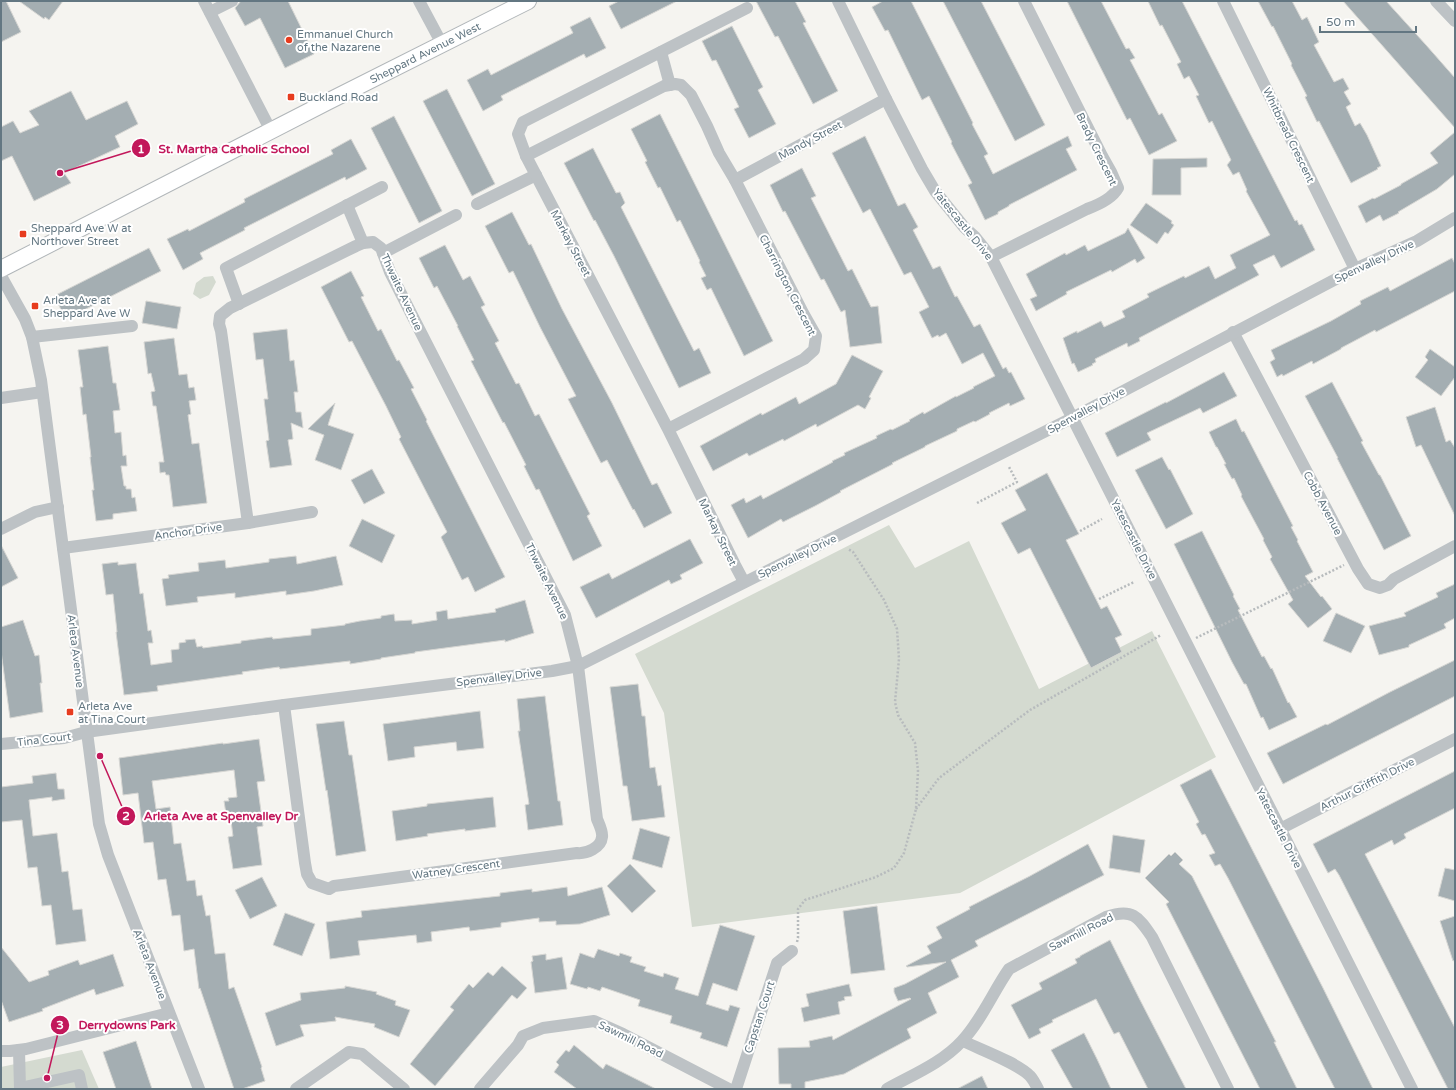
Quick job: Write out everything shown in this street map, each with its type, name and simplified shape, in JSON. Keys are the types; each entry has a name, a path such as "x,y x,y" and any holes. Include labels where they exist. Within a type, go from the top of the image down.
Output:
{"main road":[{"name":"Sheppard Avenue West","path":"1,269 528,1"}],"street":[{"path":"232,1 207,6 271,131"},
{"path":"419,1 442,44"},
{"name":"Yatescastle Drive","path":"838,1 886,100 935,191 991,257 1412,1089"},
{"name":"Brady Crescent","path":"991,257 1098,204 1115,194 1118,188 1024,1"},
{"name":"Whitbread Crescent","path":"1223,1 1355,269"},
{"path":"1436,1 1455,21"},
{"name":"Markay Street","path":"744,582 668,429 526,156 518,134 523,122 747,8"},
{"path":"661,52 670,85"},
{"path":"526,156 664,86 682,85 691,95 719,153 735,180"},
{"name":"Mandy Street","path":"735,180 886,100"},
{"path":"477,204 536,175"},
{"name":"Charrington Crescent","path":"668,429 790,367 804,359 814,350 816,336 735,180"},
{"path":"239,304 226,268 382,187"},
{"path":"248,523 219,324 220,316 223,312 363,243 347,206"},
{"path":"383,253 456,215"},
{"name":"Spenvalley Drive","path":"86,732 552,671 578,666 1072,418 1232,332 1355,269 1417,241 1455,218"},
{"name":"Thwaite Avenue","path":"363,243 373,242 381,248 390,272 566,615 578,666"},
{"name":"Arleta Avenue","path":"1,276 25,319 32,337 42,392 98,817 108,855 199,1089"},
{"path":"32,337 132,326"},
{"name":"Cobb Avenue","path":"1232,332 1353,560 1368,584 1380,588 1388,585 1394,579 1455,546"},
{"path":"1,398 42,392"},
{"path":"1,529 35,512 58,507"},
{"name":"Anchor Drive","path":"63,548 248,523 312,512"},
{"name":"Watney Crescent","path":"284,705 307,874 312,883 329,888 342,884 577,853 583,854 599,844 602,838 597,819 578,666"},
{"name":"Tina Court","path":"1,744 64,738 86,732"},
{"name":"Arthur Griffith Drive","path":"1280,829 1455,739"},
{"name":"Sawmill Road","path":"887,1089 944,1058 963,1041 988,1006 1001,980 1009,970 1106,917 1115,914 1131,913 1144,925 1152,937 1228,1089"},
{"name":"Capstan Court","path":"736,1089 777,963 792,951"},
{"path":"1,1051 20,1050 170,1013"},
{"name":"Sawmill Road","path":"480,1089 518,1045 523,1036 543,1028 594,1021 624,1034 729,1089"},
{"path":"963,1041 1026,1072 1031,1077 1038,1089"},
{"path":"20,1050 20,1088 79,1074 82,1089"},
{"path":"296,1089 348,1052 362,1054 387,1073 404,1089"}],"path":[{"path":"978,503 1017,482 1009,467"},
{"path":"1080,531 1102,519"},
{"path":"792,951 798,938 798,909 801,904 805,900 876,877 894,868 904,854 916,809 918,771 915,743 898,715 895,702 899,659 897,629 884,600 853,552 848,549"},
{"path":"1195,639 1353,560"},
{"path":"1099,599 1134,582"},
{"path":"916,809 939,778 1030,710 1161,635"}],"shaded area":[{"path":"213,276 216,282 209,295 200,299 193,294 196,283 204,277"},
{"path":"889,525 915,568 969,541 1039,689 1152,631 1216,757 960,893 692,927 664,713 635,654"},
{"path":"82,1050 99,1089 1,1089 1,1067"}],"building":[{"path":"1,1 6,1 21,32 1,42"},
{"path":"19,1 63,1 49,20 45,17 44,19"},
{"name":"Emmanuel Church of the Nazarene","path":"241,1 288,1 314,54 285,68 260,18 245,26 235,8"},
{"path":"619,1 677,1 621,29 609,6"},
{"path":"756,1 795,1 806,22 803,23 838,91 813,104 778,36 775,37"},
{"path":"883,1 911,1 988,154 984,156 993,174 1068,136 1072,146 1066,149 1077,170 1009,205 998,212 998,214 985,220 968,185 972,183 929,96 922,100 888,30 885,31 872,7"},
{"path":"943,1 981,1 1045,125 1015,141"},
{"path":"1067,1 1101,1 1126,49 1129,48 1135,58 1130,60 1159,115 1162,113 1177,141 1149,155 1130,118 1127,120"},
{"path":"1148,1 1182,1 1295,221 1297,220 1299,225 1302,224 1315,250 1281,268 1274,255 1253,265 1259,275 1139,338 1140,341 1128,347 1127,343 1095,359 1096,362 1092,364 1093,365 1078,372 1074,363 1072,364 1063,338 1101,321 1104,327 1125,317 1122,311 1149,297 1147,294 1209,266 1215,279 1236,268 1230,255 1270,235 1246,191 1247,190 1239,172 1233,175 1227,165 1231,160 1212,121 1209,123 1196,96 1199,95 1189,76 1184,79 1177,64 1181,62 1162,25 1160,26"},
{"path":"1258,1 1292,1 1302,20 1307,17 1319,42 1314,45 1334,82 1343,78 1349,89 1344,92 1351,104 1346,107 1355,126 1360,123 1367,135 1381,166 1377,168 1378,169 1351,183 1319,121 1317,122 1305,97 1307,96 1291,65 1292,64 1273,26 1272,27"},
{"path":"1343,1 1386,1 1426,45 1455,78 1455,128"},
{"path":"590,17 606,48 586,58 584,54 501,96 503,100 483,111 467,80 488,69 491,75 573,33 570,27"},
{"path":"732,26 763,87 758,90 776,124 749,138 734,109 739,107 716,60 712,61 702,41"},
{"path":"447,89 495,184 472,196 423,101"},
{"path":"71,91 86,120 127,101 138,124 115,136 120,147 64,173 71,183 34,201 12,156 1,161 1,127 13,121 20,133 39,125 29,111"},
{"path":"660,114 773,341 744,356 711,288 707,290 701,278 706,276 699,262 700,261 680,220 677,222 660,187 658,188 645,162 647,161 631,129"},
{"path":"394,116 442,211 419,223 371,128"},
{"path":"1455,132 1455,174 1437,189 1398,212 1399,213 1383,221 1380,215 1366,223 1358,206 1401,185 1438,163 1430,153"},
{"path":"865,136 898,206 905,203 918,227 913,230 933,269 940,266 955,297 957,296 974,327 980,324 1003,369 1006,367 1009,373 1011,372 1025,399 1010,406 1009,403 975,422 974,421 957,429 957,431 892,463 893,464 840,491 841,492 815,506 783,522 781,519 748,538 731,505 744,498 746,503 761,495 763,499 833,462 832,461 845,455 844,453 877,438 876,436 910,421 909,420 923,412 924,414 995,376 983,353 962,364 946,333 939,337 938,335 932,338 919,312 929,307 911,272 904,275 870,209 863,213 832,153"},
{"path":"351,139 367,169 346,180 345,177 244,228 245,230 200,253 203,259 183,270 167,239 188,229 189,231 245,202 244,199 333,154 331,150"},
{"path":"593,148 616,193 620,192 625,203 621,207 694,351 699,348 711,373 679,388 614,256 564,163"},
{"path":"1207,158 1207,167 1181,168 1181,195 1152,195 1153,159"},
{"path":"802,168 816,196 811,198 848,271 852,269 871,307 878,306 882,343 850,347 845,310 841,312 824,279 821,280 785,211 783,212 770,185"},
{"path":"1146,203 1172,221 1171,223 1174,225 1168,234 1165,232 1157,244 1130,225"},
{"path":"512,212 529,245 531,244 562,309 612,403 652,485 657,483 672,513 644,528 607,460 601,463 568,399 576,396 513,271 509,273 485,226"},
{"path":"1128,228 1145,258 1137,263 1135,259 1112,272 1111,270 1066,292 1067,294 1036,311 1030,299 1037,296 1026,274 1065,253 1066,255 1085,245 1088,251 1125,233"},
{"path":"445,245 463,280 470,276 485,305 481,307 499,341 495,343 516,384 519,383 535,416 539,414 590,514 587,516 602,546 573,561 539,489 536,490 524,466 526,465 471,361 474,360 458,326 437,286 434,288 419,258"},
{"path":"149,248 161,271 66,319 54,296"},
{"path":"1452,258 1455,264 1455,291 1376,332 1375,330 1313,364 1312,361 1283,376 1282,374 1277,377 1270,362 1275,359 1271,350 1331,321 1361,304 1360,301 1388,287 1390,291"},
{"path":"351,271 364,296 361,297 378,331 381,329 397,361 399,360 414,388 411,389 427,420 426,421 505,577 475,592 468,577 462,580 441,537 447,532 399,439 401,437 386,406 352,341 349,342 321,287"},
{"path":"146,301 181,307 177,329 142,323"},
{"path":"287,329 290,361 294,360 298,392 294,392 296,412 301,412 303,428 291,423 293,439 288,440 292,465 270,468 266,441 269,440 264,399 268,399 263,359 256,360 253,333"},
{"path":"174,338 179,375 187,374 189,388 194,387 196,400 189,401 191,414 188,415 192,444 199,443 207,503 173,507 169,475 166,475 165,472 160,473 159,462 164,462 156,406 153,406 151,392 155,391 151,373 148,374 144,342"},
{"path":"108,346 113,383 116,383 120,410 113,411 115,433 121,432 123,456 126,455 127,466 121,466 124,486 126,486 126,489 131,489 132,498 135,497 137,511 113,514 113,519 96,521 86,414 83,415 80,387 83,387 78,350"},
{"path":"1430,349 1455,367 1455,377 1441,396 1415,377 1428,360 1425,357"},
{"path":"852,355 883,371 869,397 871,398 865,409 858,405 817,427 816,424 784,441 783,439 749,456 747,453 713,471 700,446 761,413 762,415 796,397 799,404 836,384"},
{"path":"1224,372 1237,396 1203,413 1200,408 1147,433 1151,440 1117,457 1105,433"},
{"path":"1332,382 1363,441 1361,442 1380,475 1411,536 1384,550 1305,396"},
{"path":"335,403 328,425 354,434 341,470 315,460 324,435 308,429"},
{"path":"1435,407 1446,442 1450,440 1455,448 1455,516 1421,445 1416,447 1406,417"},
{"path":"1236,419 1242,432 1244,431 1293,526 1291,527 1298,540 1297,541 1313,572 1305,576 1332,609 1308,628 1288,604 1293,600 1270,559 1272,557 1263,540 1264,539 1241,496 1242,495 1234,478 1232,479 1224,464 1226,464 1209,432"},
{"path":"1162,457 1169,470 1170,469 1193,514 1166,529 1135,470"},
{"path":"372,469 385,493 364,504 351,480"},
{"path":"1047,473 1079,534 1066,540 1101,609 1107,606 1122,635 1115,638 1122,652 1091,668 1030,548 1018,554 1001,523 1026,510 1015,490"},
{"path":"362,519 395,535 382,563 349,546"},
{"path":"1202,531 1234,595 1233,596 1240,609 1238,610 1262,657 1264,656 1271,669 1272,668 1288,703 1289,702 1297,717 1269,730 1263,717 1261,718 1246,684 1244,684 1232,662 1174,544"},
{"path":"690,539 703,563 680,575 682,579 671,584 669,580 596,618 580,587 609,573 612,579"},
{"path":"1,545 18,578 1,587"},
{"path":"296,556 297,564 336,556 343,585 286,595 286,591 235,598 235,593 197,597 198,602 166,606 162,579 169,578 168,575 199,571 198,563 225,560 226,568 269,562 269,559"},
{"path":"118,562 118,565 136,563 140,594 143,593 148,631 151,630 153,643 148,643 151,665 172,662 171,650 179,649 179,643 186,642 185,640 195,639 197,647 202,646 203,648 272,637 273,639 311,635 311,629 345,625 394,614 395,621 412,620 412,624 437,620 436,612 447,610 448,619 496,612 495,609 525,600 534,633 505,642 505,640 415,652 350,664 350,661 280,669 279,667 242,672 243,674 157,686 158,691 124,695 113,594 106,595 102,564"},
{"path":"1455,584 1455,618 1444,624 1446,628 1409,645 1409,647 1379,655 1369,626 1406,616 1404,613 1438,597 1436,593"},
{"path":"1336,613 1365,626 1351,653 1323,641"},
{"path":"23,620 35,656 39,655 43,712 10,718 1,651 1,627"},
{"path":"1455,660 1455,696 1283,784 1267,753 1326,724 1327,725"},
{"path":"638,684 642,716 645,716 650,768 655,767 658,786 661,785 665,817 632,821 627,786 623,786 610,687"},
{"path":"545,696 558,801 560,801 563,825 528,830 525,805 529,804 518,731 520,731 517,699"},
{"path":"480,711 484,748 457,751 456,742 414,747 415,757 388,761 383,724"},
{"path":"344,721 349,755 352,755 366,851 336,856 316,724"},
{"path":"259,739 265,781 257,782 263,826 257,827 262,865 233,869 228,837 233,836 230,813 226,814 224,801 229,801 228,798 237,797 234,770 152,781 156,809 170,807 174,844 181,843 187,881 195,880 197,896 202,895 206,916 210,915 215,954 225,953 229,989 234,987 262,1067 265,1081 242,1089 234,1089 200,988 199,989 194,949 184,951 180,915 172,916 166,879 158,880 153,842 144,843 138,793 123,795 119,758"},
{"path":"1211,769 1373,1089 1335,1089 1228,878 1220,864 1215,866 1209,855 1215,853 1205,834 1202,835 1196,824 1199,822 1180,785"},
{"path":"1455,771 1455,808 1404,834 1406,838 1394,845 1392,840 1365,854 1455,1028 1455,1089 1448,1089 1339,875 1335,869 1328,873 1313,844"},
{"path":"56,773 58,789 64,789 65,799 52,801 52,797 29,800 33,836 57,833 62,872 68,871 73,910 82,909 86,941 56,945 51,905 42,906 37,867 28,868 22,820 1,822 1,787 33,783 32,776"},
{"path":"493,797 496,827 427,834 428,836 396,841 392,811 427,806 427,804"},
{"path":"640,828 670,837 662,868 632,859"},
{"path":"1113,835 1145,840 1140,873 1109,868"},
{"path":"1088,844 1104,875 975,941 978,946 951,960 959,977 928,993 937,1013 907,1029 911,1038 844,1074 805,1082 805,1089 791,1089 791,1084 779,1084 778,1048 810,1047 809,1041 832,1036 833,1040 911,999 898,1001 894,988 905,984 946,962 906,966 931,953 927,946 942,938 936,927 970,909 969,907"},
{"path":"1175,852 1183,860 1179,864 1192,876 1276,1042 1274,1042 1297,1089 1260,1089 1166,904 1169,902 1145,878 1169,854 1171,856"},
{"path":"630,864 656,891 632,913 607,886"},
{"path":"1445,868 1455,870 1455,901 1438,896"},
{"path":"262,877 277,906 250,919 235,890"},
{"path":"567,887 568,896 602,887 610,915 580,924 556,925 556,921 539,922 539,918 501,923 501,927 470,931 469,927 431,932 432,941 417,943 416,935 358,941 360,955 330,959 326,922 362,917 361,911 500,896 500,893 532,889 532,892"},
{"path":"877,906 885,970 851,974 843,911"},
{"path":"285,913 315,924 302,956 273,945"},
{"path":"1455,916 1455,960 1453,961 1440,921"},
{"path":"720,925 755,936 737,991 713,983 706,1004 728,1011 730,1005 740,1008 727,1047 700,1038 702,1033 670,1023 672,1016 638,1006 640,1000 602,987 600,991 570,984 580,953 594,958 598,949 619,956 620,953 632,957 630,962 646,967 644,971 663,977 664,973 679,978 675,989 698,996"},
{"path":"1110,940 1186,1089 1148,1089 1119,1032 1114,1034 1096,999 1052,1020 1053,1022 1039,1029 1041,1033 1029,1039 1011,1005 1042,989 1039,983 1077,963 1075,959"},
{"path":"1,947 29,982 49,975 48,971 78,960 80,965 113,954 124,986 96,995 94,989 42,1009 43,1011 9,1022 1,1000"},
{"path":"546,954 546,960 562,957 567,989 535,993 531,962 533,961 532,956"},
{"path":"502,966 527,988 517,999 512,995 435,1086 410,1064 454,1010 450,1007 469,984 473,988 488,972 493,976"},
{"path":"849,984 852,996 844,997 845,1000 838,1002 840,1014 804,1022 801,1008 809,1006 806,994"},
{"path":"345,986 377,992 376,994 396,1001 395,1005 410,1010 399,1037 374,1027 375,1024 335,1017 336,1021 300,1025 304,1036 276,1046 265,1013 301,1000 300,993 345,988"},
{"path":"1084,1033 1111,1089 1073,1089 1051,1050"},
{"path":"136,1041 152,1089 116,1089 103,1052"},
{"path":"574,1045 603,1069 606,1064 656,1089 577,1089 554,1072 559,1065 556,1062 566,1050 569,1052"},
{"path":"982,1076 988,1089 957,1089"}],"place":[{"name":"Emmanuel Church of the Nazarene","path":"289,40"},
{"name":"Buckland Road","path":"291,97"},
{"name":"St. Martha Catholic School","path":"60,173"},
{"name":"Sheppard Ave W at Northover Street","path":"23,234"},
{"name":"Arleta Ave at Sheppard Ave W","path":"35,306"},
{"name":"Arleta Ave at Tina Court","path":"70,712"},
{"name":"Arleta Ave at Spenvalley Dr","path":"100,756"},
{"name":"Derrydowns Park","path":"47,1078"}]}
